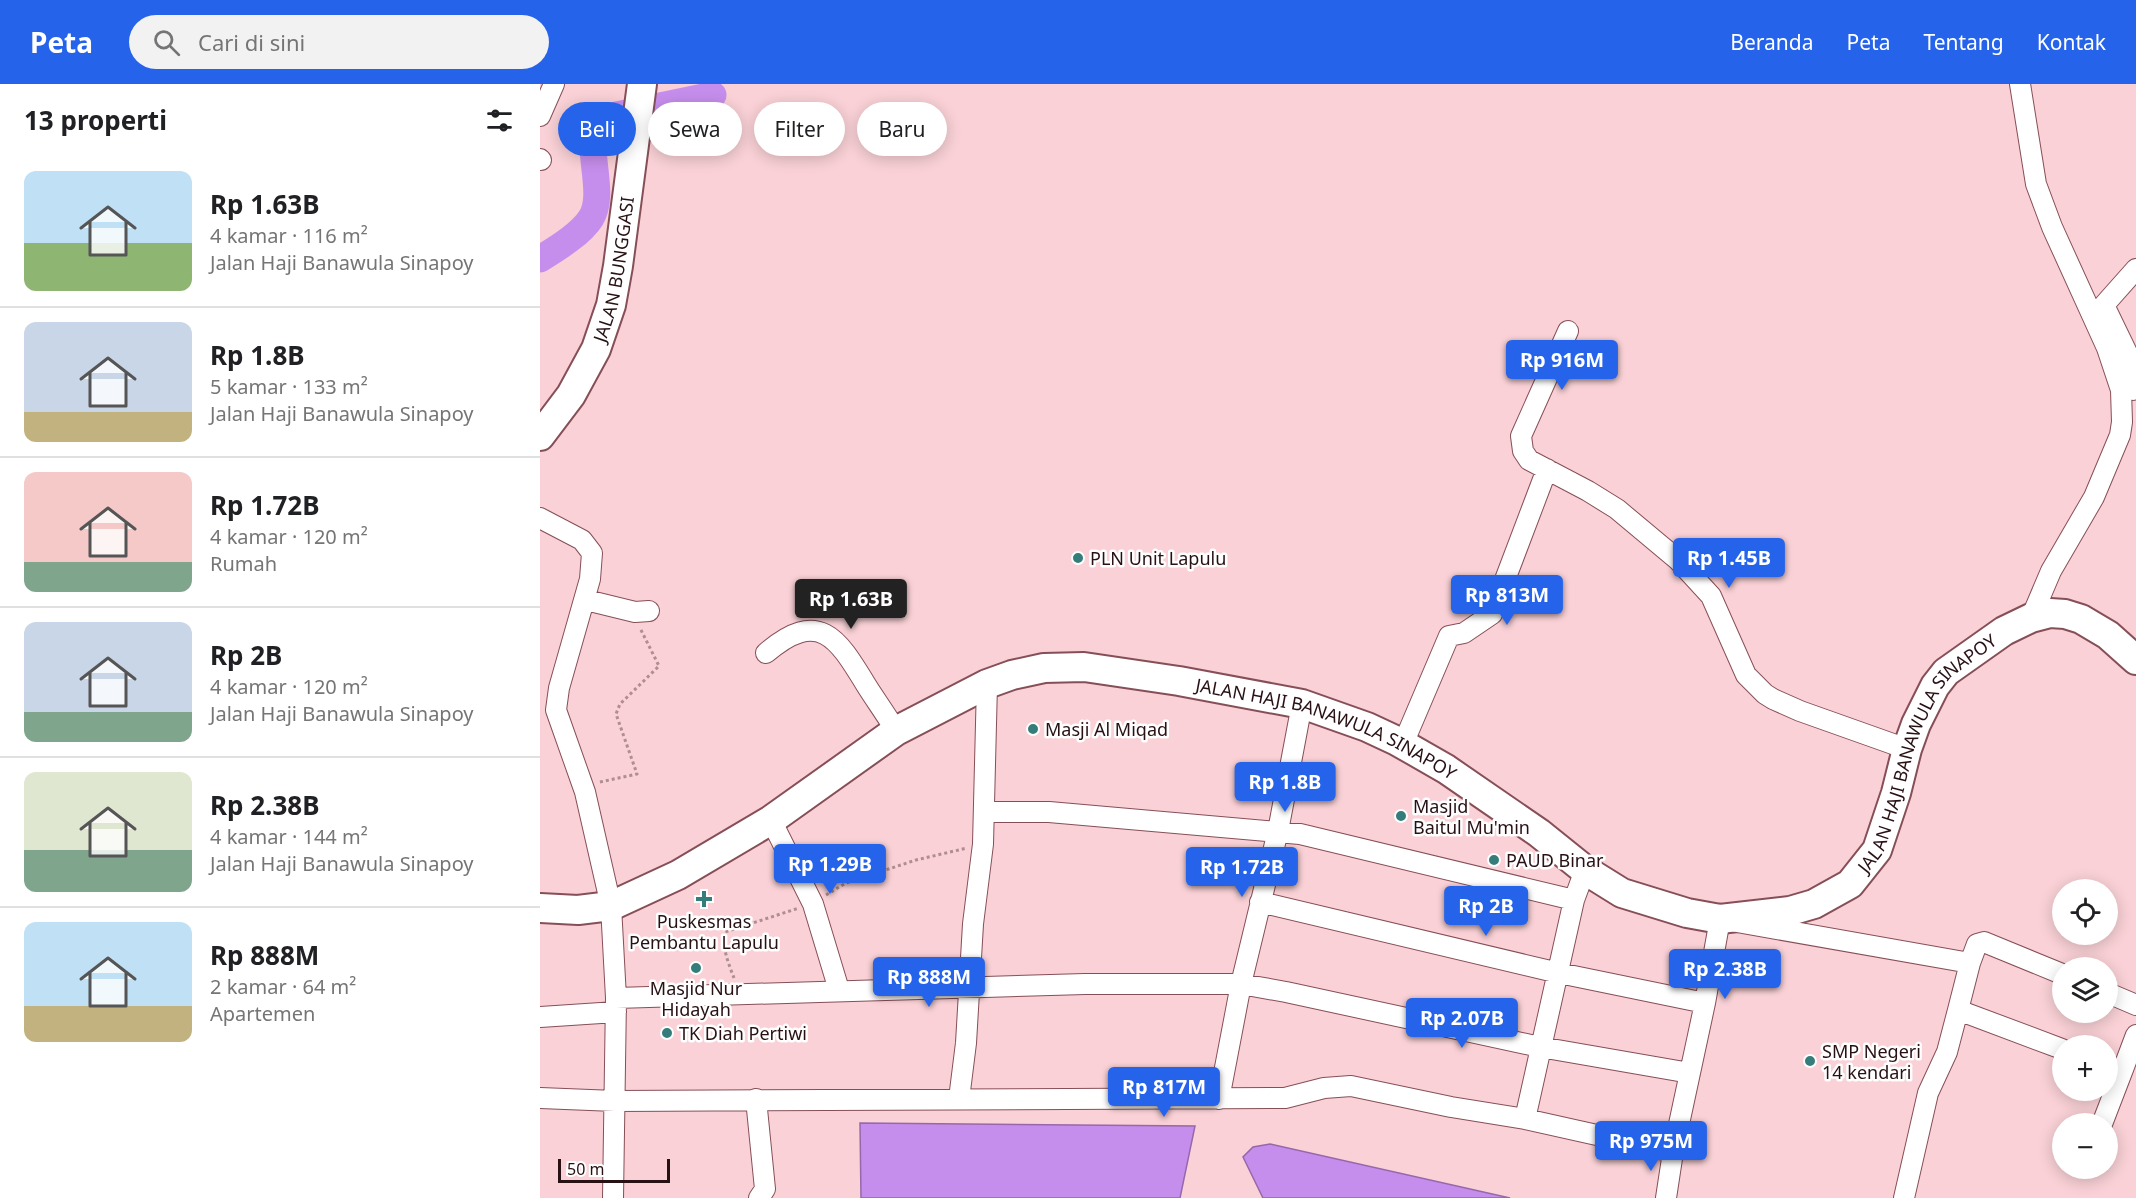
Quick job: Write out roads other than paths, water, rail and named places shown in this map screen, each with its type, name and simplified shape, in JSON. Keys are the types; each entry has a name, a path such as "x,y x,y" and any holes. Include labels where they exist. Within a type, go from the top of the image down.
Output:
{"highway":[{"name":"JALAN BUNGGASI","path":"540,436 571,395 596,349 606,322 618,266 640,102"},
{"name":"JALAN HAJI BANAWULA SINAPOY","path":"540,908 578,910 611,906 678,875 771,820 896,731 987,684 1012,675 1044,668 1084,667 1200,684 1302,704 1367,727 1402,744 1487,796 1539,833 1585,870 1622,893 1687,913 1720,919 1790,911 1814,904 1850,884 1877,850 1896,793 1907,749 1923,708 1946,672 2004,631 2031,618 2050,613 2065,614 2081,619 2108,635 2136,660"}],"street":[{"path":"540,116 554,84"},
{"path":"2020,84 2036,184 2052,227 2107,348 2130,390"},
{"path":"2031,618 2048,577 2094,497 2120,435 2133,365 2104,305 2136,269"},
{"path":"1568,331 1521,436 1523,451 1528,460 1617,509 1692,573 1716,605 1746,675 1766,694 1800,711 1907,749"},
{"path":"1402,744 1449,636 1464,633 1492,614 1547,469"},
{"path":"540,518 582,540 592,553 586,600 559,688 556,710 585,792 611,906 616,1005 614,1198"},
{"path":"586,600 642,611"},
{"path":"766,653 786,638 812,630 831,638 848,654 896,731"},
{"path":"959,1099 966,1043 984,812 987,684"},
{"path":"1219,1099 1241,984 1278,831 1302,704"},
{"path":"984,812 1049,812 1278,831 1321,838 1574,900"},
{"path":"771,820 813,904 839,990"},
{"path":"1525,1119 1574,900 1585,870"},
{"path":"1260,902 1559,973 1705,1003"},
{"path":"1666,1198 1673,1152 1705,1003 1720,919 1970,963"},
{"path":"1904,1198 1928,1094 1947,1052 1977,944 1984,942 2052,970"},
{"path":"540,1017 616,1005 839,990 969,989 1085,984 1241,984 1371,1009 1540,1047 1690,1073"},
{"path":"2118,997 2136,1005"},
{"path":"1958,1010 2052,1045"},
{"path":"2118,1064 2136,1035"},
{"path":"540,1098 615,1101 1219,1099 1285,1098 1324,1088 1351,1086 1451,1107 1525,1119 1673,1152"},
{"path":"756,1100 765,1189 759,1198"}],"waterway":[{"path":"540,259 575,235 591,218 597,194 593,140 602,118 713,95"}],"place":[{"name":"PLN Unit Lapulu","path":"1078,558"},
{"name":"Masji Al Miqad","path":"1033,729"},
{"name":"Masjid Baitul Mu'min","path":"1401,816"},
{"name":"PAUD Binar","path":"1494,860"},
{"name":"Puskesmas Pembantu Lapulu","path":"704,899"},
{"name":"Masjid Nur Hidayah","path":"696,968"},
{"name":"TK Diah Pertiwi","path":"667,1033"},
{"name":"SMP Negeri 14 kendari","path":"1810,1061"}]}
